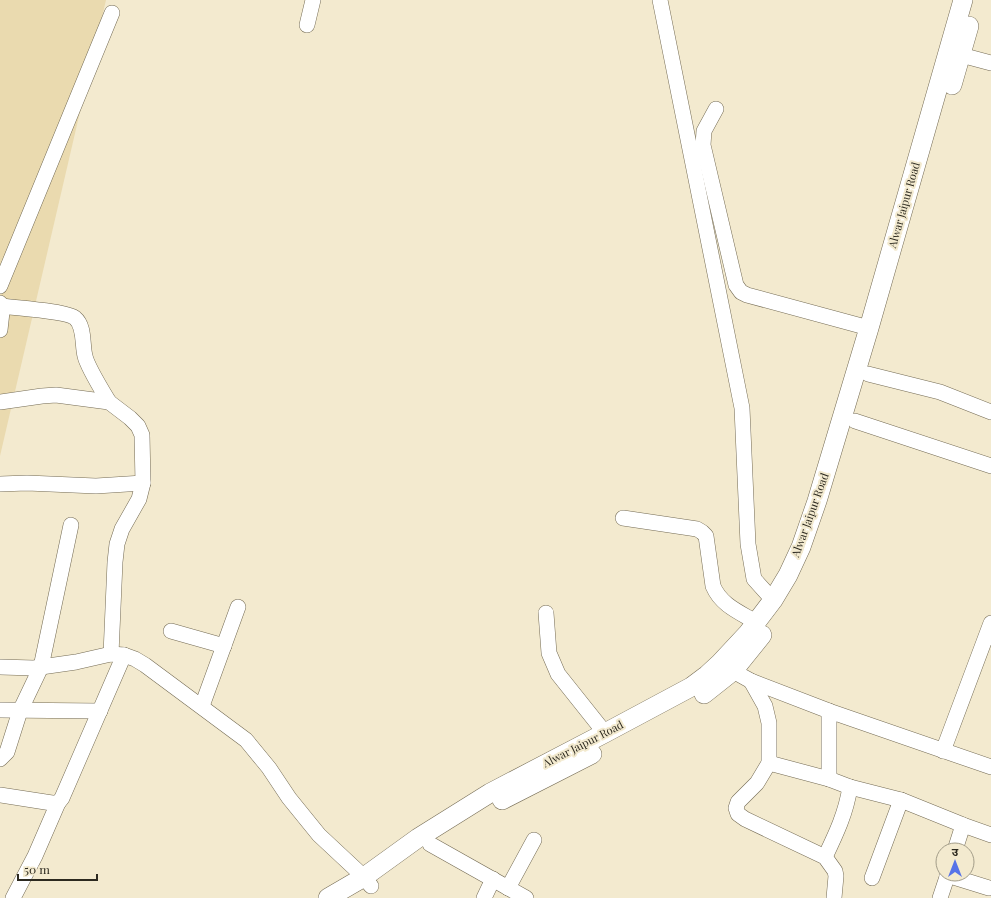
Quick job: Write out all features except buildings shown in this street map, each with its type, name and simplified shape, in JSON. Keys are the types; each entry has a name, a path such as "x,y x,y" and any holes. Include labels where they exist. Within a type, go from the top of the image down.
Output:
{"main road":[{"name":"Alwar Jaipur Road","path":"328,898 367,882 469,819 674,712 703,694 726,667 772,622 793,590 806,564 822,526 835,489 855,421 869,328 963,0"},
{"name":"Alwar Jaipur Road","path":"351,898 367,882 418,838 490,793 691,687 707,675 726,667 756,622 773,600 788,575 810,523 861,385 976,0"}],"street":[{"path":"307,25 313,0"},
{"path":"660,0 742,408 748,544 754,579 773,600"},
{"path":"0,286 112,13"},
{"path":"961,54 991,63"},
{"path":"716,109 704,131 703,144 728,254 738,289 747,295 869,328"},
{"path":"0,330 2,319 1,304 70,315 74,317 81,327 85,358 109,402 130,418 138,426 142,435 143,483 139,500 122,528 117,544 115,562 117,654 100,711 62,798 58,803 35,856 13,898"},
{"path":"861,385 940,392 991,412"},
{"path":"0,402 56,395 109,402"},
{"path":"855,421 991,466"},
{"path":"0,484 27,483 96,486 143,483"},
{"path":"624,518 697,529 702,532 706,536 715,592 726,605 756,622"},
{"path":"0,759 7,752 20,711 41,667 71,525"},
{"path":"202,706 238,607"},
{"path":"546,613 549,653 558,674 605,733"},
{"path":"943,752 991,623"},
{"path":"171,631 224,646"},
{"path":"0,667 34,668 117,654 135,659 202,706 246,740 269,768 289,798 319,835 367,882"},
{"path":"726,667 751,681 829,711 943,752 991,767"},
{"path":"751,681 765,706 769,723 769,763 757,783 738,802 736,808 738,814 744,819 825,858 835,870 836,876 834,898"},
{"path":"0,710 100,711"},
{"path":"829,711 829,779"},
{"path":"769,763 829,779 850,787 901,800 991,835"},
{"path":"825,858 839,829 848,802 850,787"},
{"path":"0,795 58,803"},
{"path":"872,878 901,800"},
{"path":"958,842 963,825"},
{"path":"508,888 534,840"},
{"path":"430,844 526,898"},
{"path":"484,898 493,879"},
{"path":"940,898 946,882"},
{"path":"967,882 988,890"}],"shaded area":[{"path":"0,0 106,0 0,456"}]}
